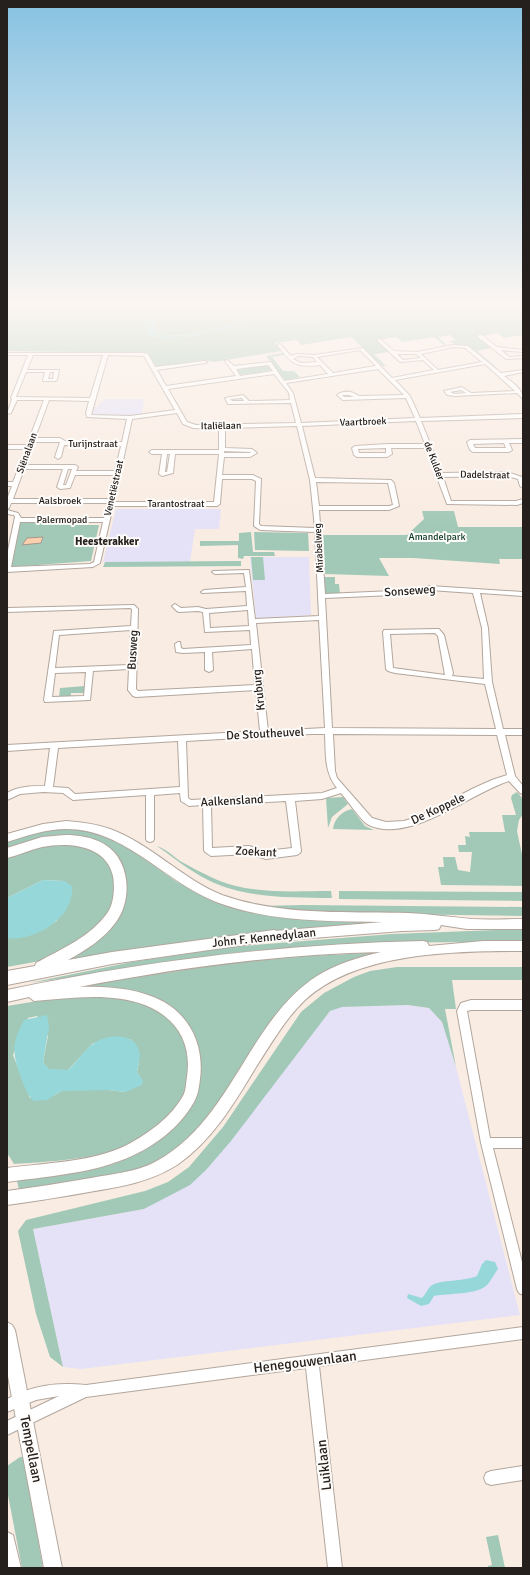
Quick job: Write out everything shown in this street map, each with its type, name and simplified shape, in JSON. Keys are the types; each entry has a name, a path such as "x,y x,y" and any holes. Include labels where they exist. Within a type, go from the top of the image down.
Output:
{"highway":[{"path":"7,853 47,841 82,840 106,852 117,867 120,877 119,900 113,916 106,924 84,943 35,972"},
{"name":"John F. Kennedylaan","path":"7,978 189,946 274,936"}],"main road":[{"path":"7,838 52,826 74,825 98,828 122,839 180,879 221,899 260,909 327,916 442,919 472,924"},
{"name":"John F. Kennedylaan","path":"274,936 402,926 523,924"},
{"name":"John F. Kennedylaan","path":"7,996 116,974 250,956 319,950 399,946 523,946"},
{"path":"7,1198 127,1179 160,1167 181,1153 215,1119 273,1032 301,996 330,976 366,961 387,957 489,946"},
{"path":"7,996 78,993 134,996 162,1007 174,1015 188,1033 195,1059 190,1096 180,1112 168,1125 140,1145 127,1152 105,1160 7,1175"},
{"name":"Tempellaan","path":"7,1330 53,1568"},
{"path":"7,1541 12,1568"}],"street":[{"path":"9,413 15,399 12,396 20,378"},
{"path":"99,378 88,413 90,416 130,418 178,411"},
{"name":"Italiëlaan","path":"158,378 188,425 222,427 299,424"},
{"path":"165,388 236,378"},
{"name":"Mirabelweg","path":"280,378 291,393 313,480 317,508 329,732"},
{"path":"284,382 311,378"},
{"path":"392,379 402,378"},
{"path":"502,378 523,398"},
{"name":"de Kulder","path":"392,379 408,396 419,420 449,503 517,503 523,501"},
{"path":"470,394 518,392"},
{"path":"358,398 408,396"},
{"path":"15,399 92,400"},
{"name":"Siënalaan","path":"8,504 47,399"},
{"path":"247,402 293,401"},
{"name":"Vaartbroek","path":"299,424 523,416"},
{"name":"Venetiëstraat","path":"7,570 95,565 97,563 130,418"},
{"name":"Tarantostraat","path":"111,502 218,503 222,452 222,427"},
{"name":"Turijnstraat","path":"32,440 60,440 63,442 58,457"},
{"path":"506,442 509,450 473,450 470,442 523,441"},
{"name":"Turijnstraat","path":"62,444 124,444"},
{"path":"388,446 389,454 356,454 355,448 388,446 428,446"},
{"path":"7,447 29,447"},
{"path":"152,452 222,452"},
{"path":"165,452 162,474 170,473 173,452"},
{"path":"22,467 66,467 75,467 68,487 60,487 66,467"},
{"path":"73,473 117,473"},
{"name":"Dadelstraat","path":"440,475 506,474 520,478 523,486"},
{"path":"220,477 252,477 259,480 256,525 260,528 318,530"},
{"path":"313,480 389,481 391,483 396,506 389,508 317,508"},
{"path":"7,484 16,484"},
{"name":"Aalsbroek","path":"8,504 111,502"},
{"path":"7,512 18,515 7,570"},
{"name":"Palermopad","path":"17,520 107,520"},
{"name":"Kruburg","path":"215,572 247,570 264,734"},
{"name":"Sonseweg","path":"322,596 393,593 430,588 523,594"},
{"path":"204,592 249,589"},
{"path":"476,592 485,628 488,682 511,776 523,790"},
{"name":"Busweg","path":"7,610 130,605 135,609 131,667 132,690 138,694 259,687"},
{"path":"175,606 179,610 198,609 206,611 251,608"},
{"path":"206,611 207,630 322,618"},
{"path":"90,669 87,698 48,700 56,633 134,628"},
{"path":"448,678 449,673 441,634 433,631 386,632 390,669 394,671 448,678 488,682"},
{"path":"178,644 178,650 183,651 254,647"},
{"path":"208,649 209,670"},
{"path":"51,671 131,667"},
{"name":"De Stoutheuvel","path":"7,748 264,734 329,732 523,732"},
{"name":"De Koppele","path":"329,732 332,775 342,790 369,821 375,824 403,824 424,818 494,782 511,776"},
{"name":"Aalkensland","path":"182,738 183,790 184,800 186,802 328,795 342,790"},
{"path":"49,790 54,745"},
{"path":"7,797 17,792 49,790 65,790 73,797 183,790"},
{"path":"150,792 150,839"},
{"name":"Zoekant","path":"207,802 208,850 211,852 249,850 266,855 296,851 290,797"},
{"path":"523,1005 472,1005 464,1006 462,1011 486,1143 520,1264 523,1289"},
{"path":"486,1143 523,1143"},
{"name":"Henegouwenlaan","path":"7,1406 21,1399 44,1391 59,1389 86,1391 523,1333"},
{"name":"Luiklaan","path":"312,1362 335,1568"},
{"name":"Henegouwenlaan","path":"7,1428 86,1391"},
{"path":"491,1478 523,1473"}],"shaded area":[{"path":"104,399 144,399 142,414 129,416 92,415 94,407 98,407 100,402 103,402"},
{"path":"116,509 221,509 219,529 195,529 190,562 103,562"},
{"path":"250,557 309,557 311,615 256,618"},
{"path":"408,1005 429,1008 442,1022 456,1067 520,1315 81,1369 63,1367 33,1229 144,1209 206,1170 330,1011 341,1007"}],"green space":[{"path":"283,378 298,378 285,380"},
{"name":"Amandelpark","path":"422,511 454,511 458,527 523,527 523,559 499,559 500,564 413,558 379,558 389,576 325,574 323,535 407,535 424,519"},
{"path":"67,521 67,525 99,525 91,561 11,567 20,522"},
{"path":"251,532 253,552 274,552 275,556 244,556 243,559 238,558 238,545 200,546 200,541 239,541 239,533"},
{"path":"254,532 308,533 309,551 255,550"},
{"path":"251,557 263,557 265,580 253,580"},
{"path":"241,561 241,566 103,567 105,562"},
{"path":"324,577 335,577 335,584 339,584 340,594 325,594"},
{"path":"85,686 85,693 71,693 71,697 59,698 60,688"},
{"path":"517,792 523,799 523,814 519,820 517,831 523,859 523,886 441,885 438,867 444,867 443,857 455,857 458,870 470,872 472,852 459,852 458,845 466,845 465,836 470,837 469,832 505,832 502,815 516,815 511,798 512,795"},
{"path":"343,797 348,804 332,817 328,828 326,798"},
{"path":"352,809 365,826 374,830 333,829 339,816"},
{"path":"80,827 119,841 177,882 201,894 327,920 382,923 263,932 155,946 61,962 101,934 123,876 83,838 7,850 7,842 39,831"},
{"path":"54,843 93,848 114,868 115,900 104,922 68,948 40,961 7,967 7,938 26,936 57,921 64,881 43,880 7,898 7,856"},
{"path":"157,846 192,868 227,883 256,890 331,891 332,898 269,896 238,891 208,880"},
{"path":"339,891 523,892 523,901 339,899"},
{"path":"260,906 523,907 523,916 326,913"},
{"path":"523,929 523,942 378,943 269,949 208,956 29,983 132,962 230,947 392,934"},
{"path":"392,952 313,981 211,1116 179,1150 140,1171 19,1190 17,1181 111,1165 143,1150 183,1116 197,1045 192,1030 183,1019 163,1004 78,989 79,986 232,963 309,956"},
{"path":"397,967 523,967 523,980 452,980 456,1009 445,1009 456,1067 442,1022 429,1008 408,1005 342,1007 330,1011 231,1141 206,1170 190,1185 144,1209 33,1229 63,1367 50,1357 36,1314 18,1231 26,1220 145,1191 168,1182 189,1167 223,1127 301,1012 324,993 354,977 370,971"},
{"path":"90,996 119,998 133,1000 158,1009 175,1024 181,1032 185,1042 189,1064 187,1092 176,1109 160,1125 125,1147 86,1157 14,1164 7,1153 7,1006 62,997","holes":["37,1016 48,1036 43,1062 49,1070 68,1070 93,1043 130,1039 134,1042 138,1050 139,1063 137,1072 142,1081 125,1092 109,1090 69,1090 61,1091 55,1095 30,1098 13,1055 28,1018"]},
{"path":"20,1457 23,1457 24,1460 43,1568 22,1568 7,1490 7,1466"},
{"path":"498,1535 505,1568 488,1568 488,1566 492,1565 486,1537"}],"water":[{"path":"43,880 64,881 72,886 71,897 67,908 51,925 41,931 29,936 7,938 7,898"},
{"path":"47,1015 49,1027 43,1062 49,1069 68,1070 94,1043 106,1038 120,1036 132,1040 139,1051 140,1056 137,1072 143,1081 142,1085 125,1092 109,1090 61,1091 47,1100 34,1101 27,1092 16,1063 14,1050 15,1043 24,1020"},
{"path":"486,1260 495,1262 498,1269 487,1285 477,1291 434,1296 429,1304 421,1306 407,1298 408,1294 422,1298 430,1287 440,1282 466,1279 477,1276 482,1264"}],"building":[{"path":"43,537 41,543 22,545 27,538"}],"district":[{"name":"Heesterakker","path":"107,541"}]}
